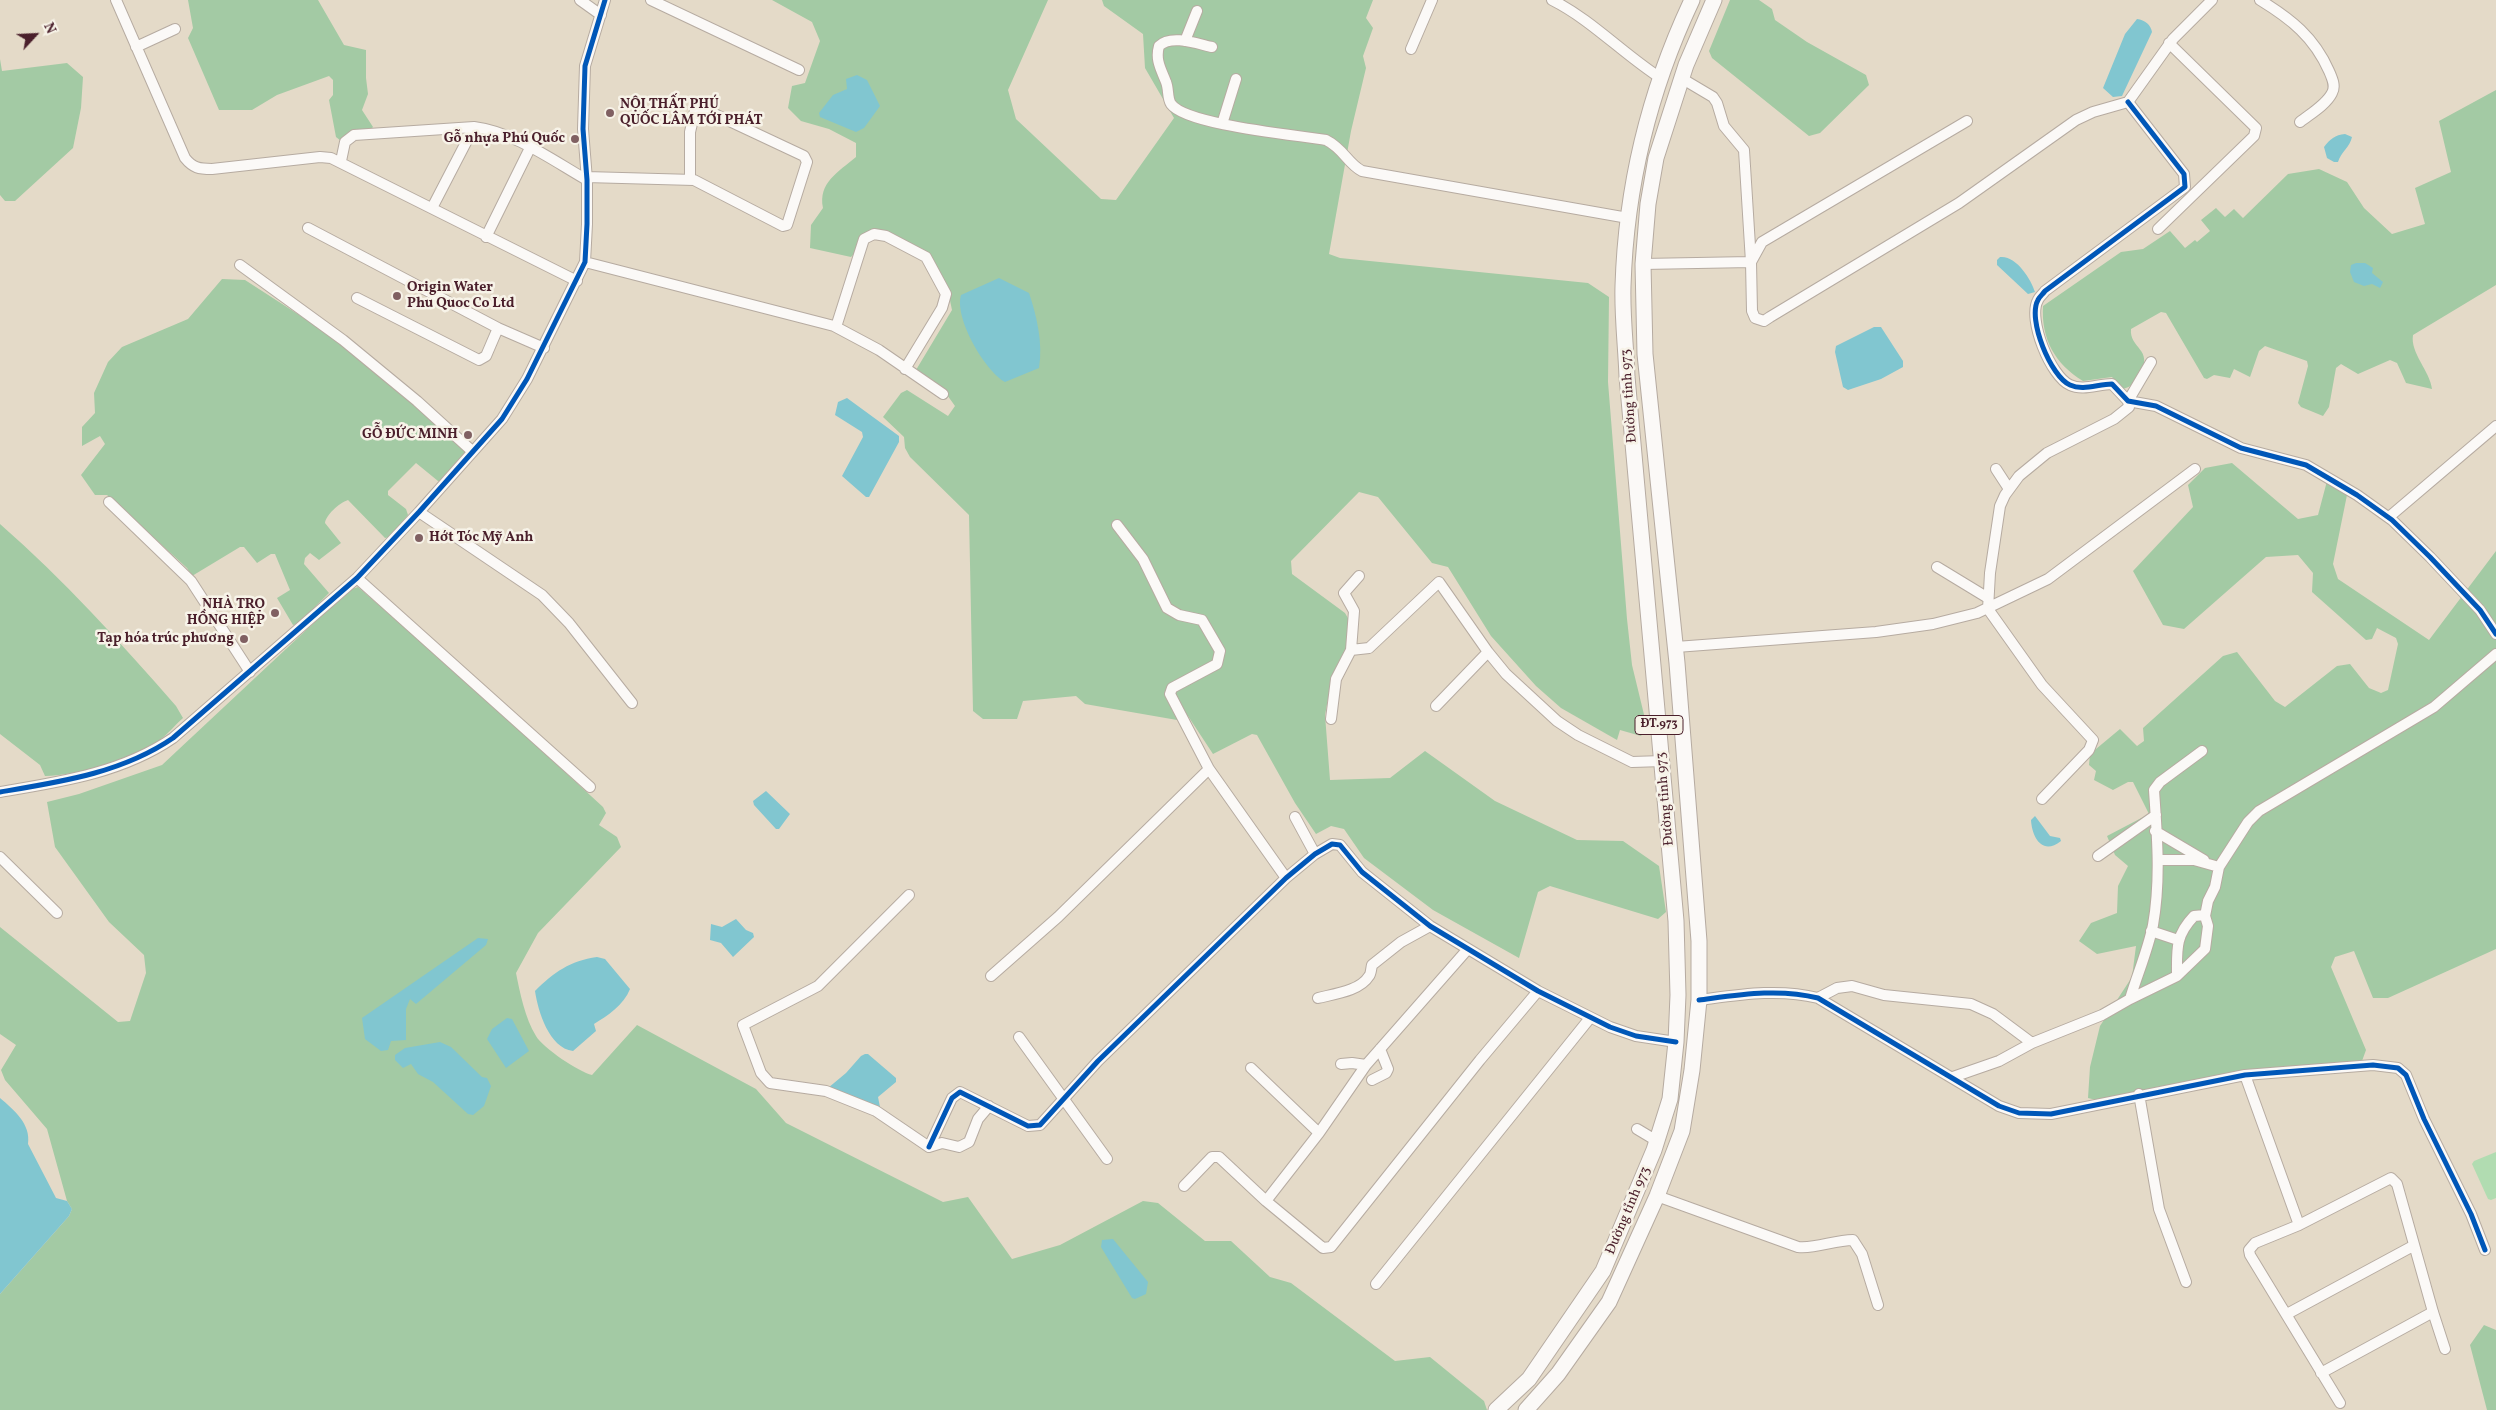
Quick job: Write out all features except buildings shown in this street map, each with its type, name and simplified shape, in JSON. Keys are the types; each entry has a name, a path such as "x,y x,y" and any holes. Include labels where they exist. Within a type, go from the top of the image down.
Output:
{"main road":[{"name":"Đường tỉnh 973","path":"1496,1410 1529,1379 1603,1271 1635,1200 1670,1099 1676,1042 1678,995 1676,921 1627,377 1623,287 1628,218 1646,126 1674,39 1692,0"},
{"name":"Đường tỉnh 973","path":"1526,1410 1558,1374 1609,1302 1657,1196 1682,1131 1692,1070 1699,1000 1699,941 1683,756 1676,647 1645,354 1643,264 1648,204 1656,158 1682,78 1714,0"},
{"path":"1663,761 1683,756"}],"street":[{"path":"116,0 185,158 190,165 200,169 212,169 320,157 341,162 486,237 577,281"},
{"path":"580,0 601,15"},
{"path":"0,792 90,775 141,756 173,738 216,698 250,672 357,578 502,419 544,348 585,262 587,178 583,129 585,66 605,0"},
{"path":"651,0 799,70"},
{"path":"1411,49 1432,0"},
{"path":"1552,0 1566,7 1635,62 1662,79"},
{"path":"1682,78 1713,97 1717,103 1724,126 1744,150 1752,311 1755,318 1764,321 1959,203 2076,120 2093,112 2128,102 2169,43 2212,0"},
{"path":"2260,0 2312,40 2319,49 2333,82 2332,93 2328,99 2300,122"},
{"path":"1185,41 1197,11"},
{"path":"136,47 175,29"},
{"path":"1212,47 1185,41 1164,42 1159,46 1157,63 1167,84 1168,98 1176,108 1222,124 1326,140 1340,147 1352,164 1362,171 1628,218"},
{"path":"2158,229 2254,136 2256,128 2169,43"},
{"path":"1222,124 1236,79"},
{"path":"1988,604 2000,506 2009,489 2019,476 2047,453 2121,414 2129,407 2128,401 2112,384 2087,388 2073,386 2059,377 2040,338 2035,312 2037,300 2045,291 2185,187 2184,174 2128,102"},
{"path":"341,162 345,142 354,135 474,127 493,130 587,178 690,179 784,226 787,225 808,162 804,156 706,110 700,110 695,111 691,122 690,179"},
{"path":"1751,262 1762,242 1967,121"},
{"path":"432,208 474,127"},
{"path":"486,237 530,148"},
{"path":"308,228 498,328 544,348"},
{"path":"836,327 864,239 874,234 886,236 926,257 946,294 942,308 906,369"},
{"path":"585,262 836,327 879,350 943,394"},
{"path":"1643,264 1751,262"},
{"path":"240,265 344,340 417,401 472,451"},
{"path":"357,298 479,360 486,356 498,328"},
{"path":"2128,401 2150,362"},
{"path":"2128,401 2156,406 2241,448 2306,464 2357,495 2389,517 2480,610 2496,634"},
{"path":"2389,517 2496,426"},
{"path":"1996,469 2009,489"},
{"path":"1676,647 1876,632 1933,624 2005,598 2048,579 2195,469"},
{"path":"109,502 191,581 250,672"},
{"path":"419,512 542,595 569,623 632,703"},
{"path":"1117,525 1143,559 1167,608 1179,614 1202,620 1220,652 1217,664 1172,688 1170,694 1209,769 1286,878"},
{"path":"1937,567 1988,604 2042,685 2093,740 2089,750 2042,799"},
{"path":"1331,720 1336,679 1351,650 1354,611 1344,593 1359,576"},
{"path":"357,578 590,787"},
{"path":"1351,650 1369,648 1439,582 1488,652 1532,699 1578,735 1632,762 1663,761"},
{"path":"1436,706 1488,652"},
{"path":"1953,1077 1999,1061 2032,1043 2102,1016 2130,999 2177,976 2206,949 2208,926 2205,915 2208,901 2215,887 2219,867 2243,828 2259,811 2434,707 2496,654"},
{"path":"2130,999 2151,930 2158,895 2154,790 2160,782 2202,751"},
{"path":"991,976 1058,917 1209,769"},
{"path":"2098,856 2156,815"},
{"path":"1295,817 1315,854"},
{"path":"2155,831 2207,862 2219,867"},
{"path":"928,1147 955,1093 966,1095 1028,1126 1040,1125 1064,1098 1286,878 1328,845 1340,845 1362,872 1430,926 1538,991 1590,1018 1636,1036 1676,1042"},
{"path":"0,857 57,912"},
{"path":"2158,860 2207,862"},
{"path":"909,894 818,986 743,1025 761,1073 770,1083 826,1091 876,1111 928,1147"},
{"path":"2177,976 2178,940 2180,934 2194,916 2205,915"},
{"path":"1318,998 1361,984 1370,976 1372,965 1401,942 1430,926"},
{"path":"2151,930 2178,940"},
{"path":"1266,1201 1320,1133 1366,1065 1467,950"},
{"path":"1818,998 1837,988 1852,986 1884,995 1971,1004 1993,1014 2032,1043"},
{"path":"1184,1186 1212,1157 1219,1158 1266,1201 1324,1248 1331,1247 1480,1060 1538,991"},
{"path":"1699,1000 1757,993 1784,993 1818,998 1999,1106 2019,1113 2051,1114 2139,1094 2245,1075 2373,1065 2398,1068 2406,1075 2424,1119 2471,1214 2486,1250"},
{"path":"1376,1284 1590,1018"},
{"path":"1019,1037 1107,1159"},
{"path":"1372,1080 1386,1073 1388,1069 1380,1049"},
{"path":"1341,1064 1352,1062 1366,1065"},
{"path":"1251,1068 1320,1133"},
{"path":"2245,1075 2299,1225"},
{"path":"2139,1094 2159,1209 2186,1282"},
{"path":"928,1147 942,1143 959,1147 969,1142 978,1119 989,1106"},
{"path":"1637,1129 1657,1140"},
{"path":"2340,1403 2254,1263 2249,1250 2255,1244 2299,1225 2391,1178 2397,1184 2432,1312 2445,1348"},
{"path":"1657,1196 1798,1247 1808,1248 1838,1240 1853,1240 1862,1254 1878,1305"},
{"path":"2287,1314 2413,1246"},
{"path":"2321,1373 2432,1312"}],"green space":[{"path":"188,0 318,0 344,45 366,50 368,94 362,110 373,127 370,130 341,141 336,137 329,100 333,95 333,80 329,76 277,95 252,110 219,110 188,38 193,28"},
{"path":"772,0 1048,0 1008,90 1016,119 1101,199 1116,200 1174,118 1145,68 1143,34 1104,6 1102,0 1373,0 1366,18 1373,28 1363,56 1366,68 1351,131 1329,254 1340,258 1588,283 1609,297 1608,382 1627,619 1632,665 1647,727 1641,736 1620,730 1617,740 1561,708 1536,686 1491,636 1448,567 1432,563 1378,497 1359,492 1291,561 1292,574 1345,613 1352,625 1342,664 1332,678 1325,715 1330,780 1390,778 1425,751 1495,801 1577,840 1623,841 1659,866 1666,912 1658,919 1550,886 1538,892 1519,958 1433,910 1364,858 1344,829 1331,826 1316,834 1295,803 1257,735 1252,734 1213,754 1188,716 1177,720 1085,704 1076,696 1023,701 1017,719 983,719 973,711 969,515 910,457 905,448 904,437 883,417 901,393 907,390 948,416 955,406 945,392 916,370 952,310 948,291 934,262 878,230 851,257 810,248 811,225 823,208 822,199 826,185 836,173 856,157 856,143 829,129 801,121 788,108 792,86 805,83 820,41 812,22"},
{"path":"1730,0 1759,0 1772,9 1775,20 1807,42 1866,75 1869,85 1820,133 1809,136 1712,58 1709,51"},
{"path":"0,59 2,71 67,63 83,77 81,108 73,148 15,201 5,201 0,195"},
{"path":"2496,90 2496,285 2413,335 2414,348 2428,376 2432,389 2406,383 2397,363 2390,360 2358,374 2341,364 2336,368 2329,407 2323,416 2301,407 2298,403 2308,366 2307,361 2265,346 2259,351 2250,377 2234,369 2230,378 2214,375 2207,379 2204,378 2166,313 2161,312 2131,329 2131,336 2143,354 2144,366 2136,381 2125,388 2122,389 2112,377 2083,381 2065,367 2052,349 2044,329 2043,306 2121,252 2143,249 2170,231 2185,248 2195,240 2197,242 2210,231 2201,220 2216,208 2225,217 2234,209 2243,218 2288,174 2319,169 2347,182 2364,208 2392,234 2425,224 2415,188 2451,172 2439,121"},
{"path":"222,279 245,280 341,342 467,450 467,454 441,481 438,481 416,463 388,491 388,495 406,509 408,515 390,537 385,538 348,500 328,516 325,523 341,543 319,560 310,553 305,558 304,564 329,593 298,624 293,625 277,598 290,590 275,554 271,554 257,563 244,547 240,547 192,576 187,568 107,495 95,495 81,475 105,444 100,436 82,446 82,427 95,413 94,393 108,362 122,347 188,319"},
{"path":"2232,463 2298,519 2318,515 2327,481 2347,495 2333,564 2338,579 2429,640 2496,551 2496,949 2388,998 2373,998 2354,951 2335,957 2331,967 2366,1050 2362,1061 2244,1071 2096,1100 2088,1098 2090,1067 2100,1026 2132,977 2136,946 2097,954 2079,941 2091,923 2117,913 2118,886 2128,866 2115,855 2107,836 2149,814 2133,782 2128,782 2113,790 2094,780 2096,771 2089,765 2090,754 2120,729 2137,746 2144,741 2143,728 2223,656 2237,652 2275,701 2285,707 2337,666 2350,664 2369,688 2381,693 2388,690 2398,644 2396,638 2377,628 2372,639 2366,640 2312,592 2313,573 2298,555 2266,557 2184,629 2163,625 2133,571 2193,507 2188,485 2205,468"},
{"path":"0,524 47,567 91,612 176,706 183,718 160,740 148,748 105,766 74,773 45,776 40,765 0,734"},
{"path":"358,587 458,674 603,807 606,813 599,825 617,837 621,847 538,933 516,973 523,1005 532,1029 540,1041 553,1053 592,1075 637,1025 756,1089 786,1123 943,1202 968,1197 1012,1259 1060,1245 1143,1201 1158,1203 1205,1241 1231,1241 1270,1277 1291,1283 1395,1361 1430,1357 1484,1401 1487,1410 0,1410 0,1294 69,1216 72,1209 67,1201 47,1129 5,1080 1,1070 16,1045 0,1034 0,927 118,1022 130,1021 146,973 144,955 109,922 55,847 47,802 79,794 162,765 349,590"},
{"path":"2496,1152 2496,1198 2491,1200 2488,1199 2472,1164 2474,1161"},
{"path":"2484,1325 2496,1330 2496,1410 2487,1410 2470,1345"}],"water":[{"path":"2137,19 2147,23 2152,32 2122,96 2113,97 2103,88 2125,34"},
{"path":"857,75 867,80 880,106 864,128 856,132 820,117 819,113 833,95 847,89 846,79"},
{"path":"2345,134 2352,137 2351,141 2338,162 2334,162 2327,158 2324,147 2333,138"},
{"path":"2000,257 2012,260 2022,269 2035,292 2028,294 1997,265 1997,260"},
{"path":"2365,263 2373,268 2372,273 2383,282 2380,288 2372,284 2364,286 2354,282 2350,272 2351,265"},
{"path":"999,278 1029,293 1040,340 1039,368 1005,382 997,376 980,356 967,330 960,305 961,295"},
{"path":"1874,327 1881,327 1903,361 1903,367 1881,379 1848,390 1843,387 1835,352 1836,346"},
{"path":"847,398 899,436 899,442 869,497 866,497 842,476 863,437 862,432 835,415 838,402"},
{"path":"766,791 790,814 779,829 776,829 754,805 753,801"},
{"path":"2035,816 2050,836 2060,838 2061,841 2048,846 2039,842 2033,833 2031,820"},
{"path":"736,919 746,930 753,933 754,937 733,957 721,943 710,940 711,924 722,927"},
{"path":"478,938 488,939 486,945 416,1004 410,999 406,1009 406,1040 391,1041 388,1050 381,1051 365,1039 362,1018"},
{"path":"597,957 605,959 630,989 624,1000 610,1014 594,1024 596,1031 573,1051 557,1043 551,1036 542,1018 535,991 563,968 579,961"},
{"path":"507,1018 512,1019 529,1051 506,1068 487,1039 492,1029"},
{"path":"440,1042 451,1047 482,1077 487,1078 491,1086 484,1106 473,1115 468,1114 433,1082 418,1074 411,1064 403,1068 395,1060 395,1055 405,1048"},
{"path":"865,1054 868,1054 896,1078 896,1082 878,1097 880,1107 874,1107 842,1093 836,1093 828,1088"},
{"path":"0,1098 16,1113 24,1124 27,1130 28,1144 56,1198 67,1201 72,1209 69,1216 0,1294"},
{"path":"1113,1239 1148,1282 1146,1294 1135,1299 1132,1298 1101,1247 1102,1240"}],"cycle path":[{"path":"0,792 68,780 112,768 133,760 173,738 357,578 502,419 527,379 585,262 587,224 587,180 583,129 585,66 605,0"},
{"path":"2128,102 2184,174 2185,187 2045,291 2039,298 2035,309 2038,333 2055,371 2063,380 2075,387 2112,384 2128,401 2156,406 2241,448 2306,465 2357,495 2392,520 2430,557 2480,610 2496,634"},
{"path":"929,1147 952,1098 960,1092 1028,1126 1040,1125 1098,1061 1286,878 1315,854 1332,844 1340,845 1362,872 1430,926 1538,991 1610,1027 1636,1036 1676,1042"},
{"path":"1699,1000 1773,993 1788,993 1818,998 1999,1106 2019,1113 2051,1114 2245,1075 2373,1065 2398,1068 2406,1075 2424,1119 2471,1214 2485,1250"}],"place":[{"name":"NỘI THẤT PHÚ QUỐC LÂM TỚI PHÁT","path":"610,113"},
{"name":"Gỗ nhựa Phú Quốc","path":"575,139"},
{"name":"Origin Water Phu Quoc Co Ltd","path":"397,296"},
{"name":"GỖ ĐỨC MINH","path":"468,435"},
{"name":"Hớt Tóc Mỹ Anh","path":"419,538"},
{"name":"NHÀ TRỌ HỒNG HIỆP","path":"275,613"},
{"name":"Tạp hóa trúc phương","path":"244,639"}]}
